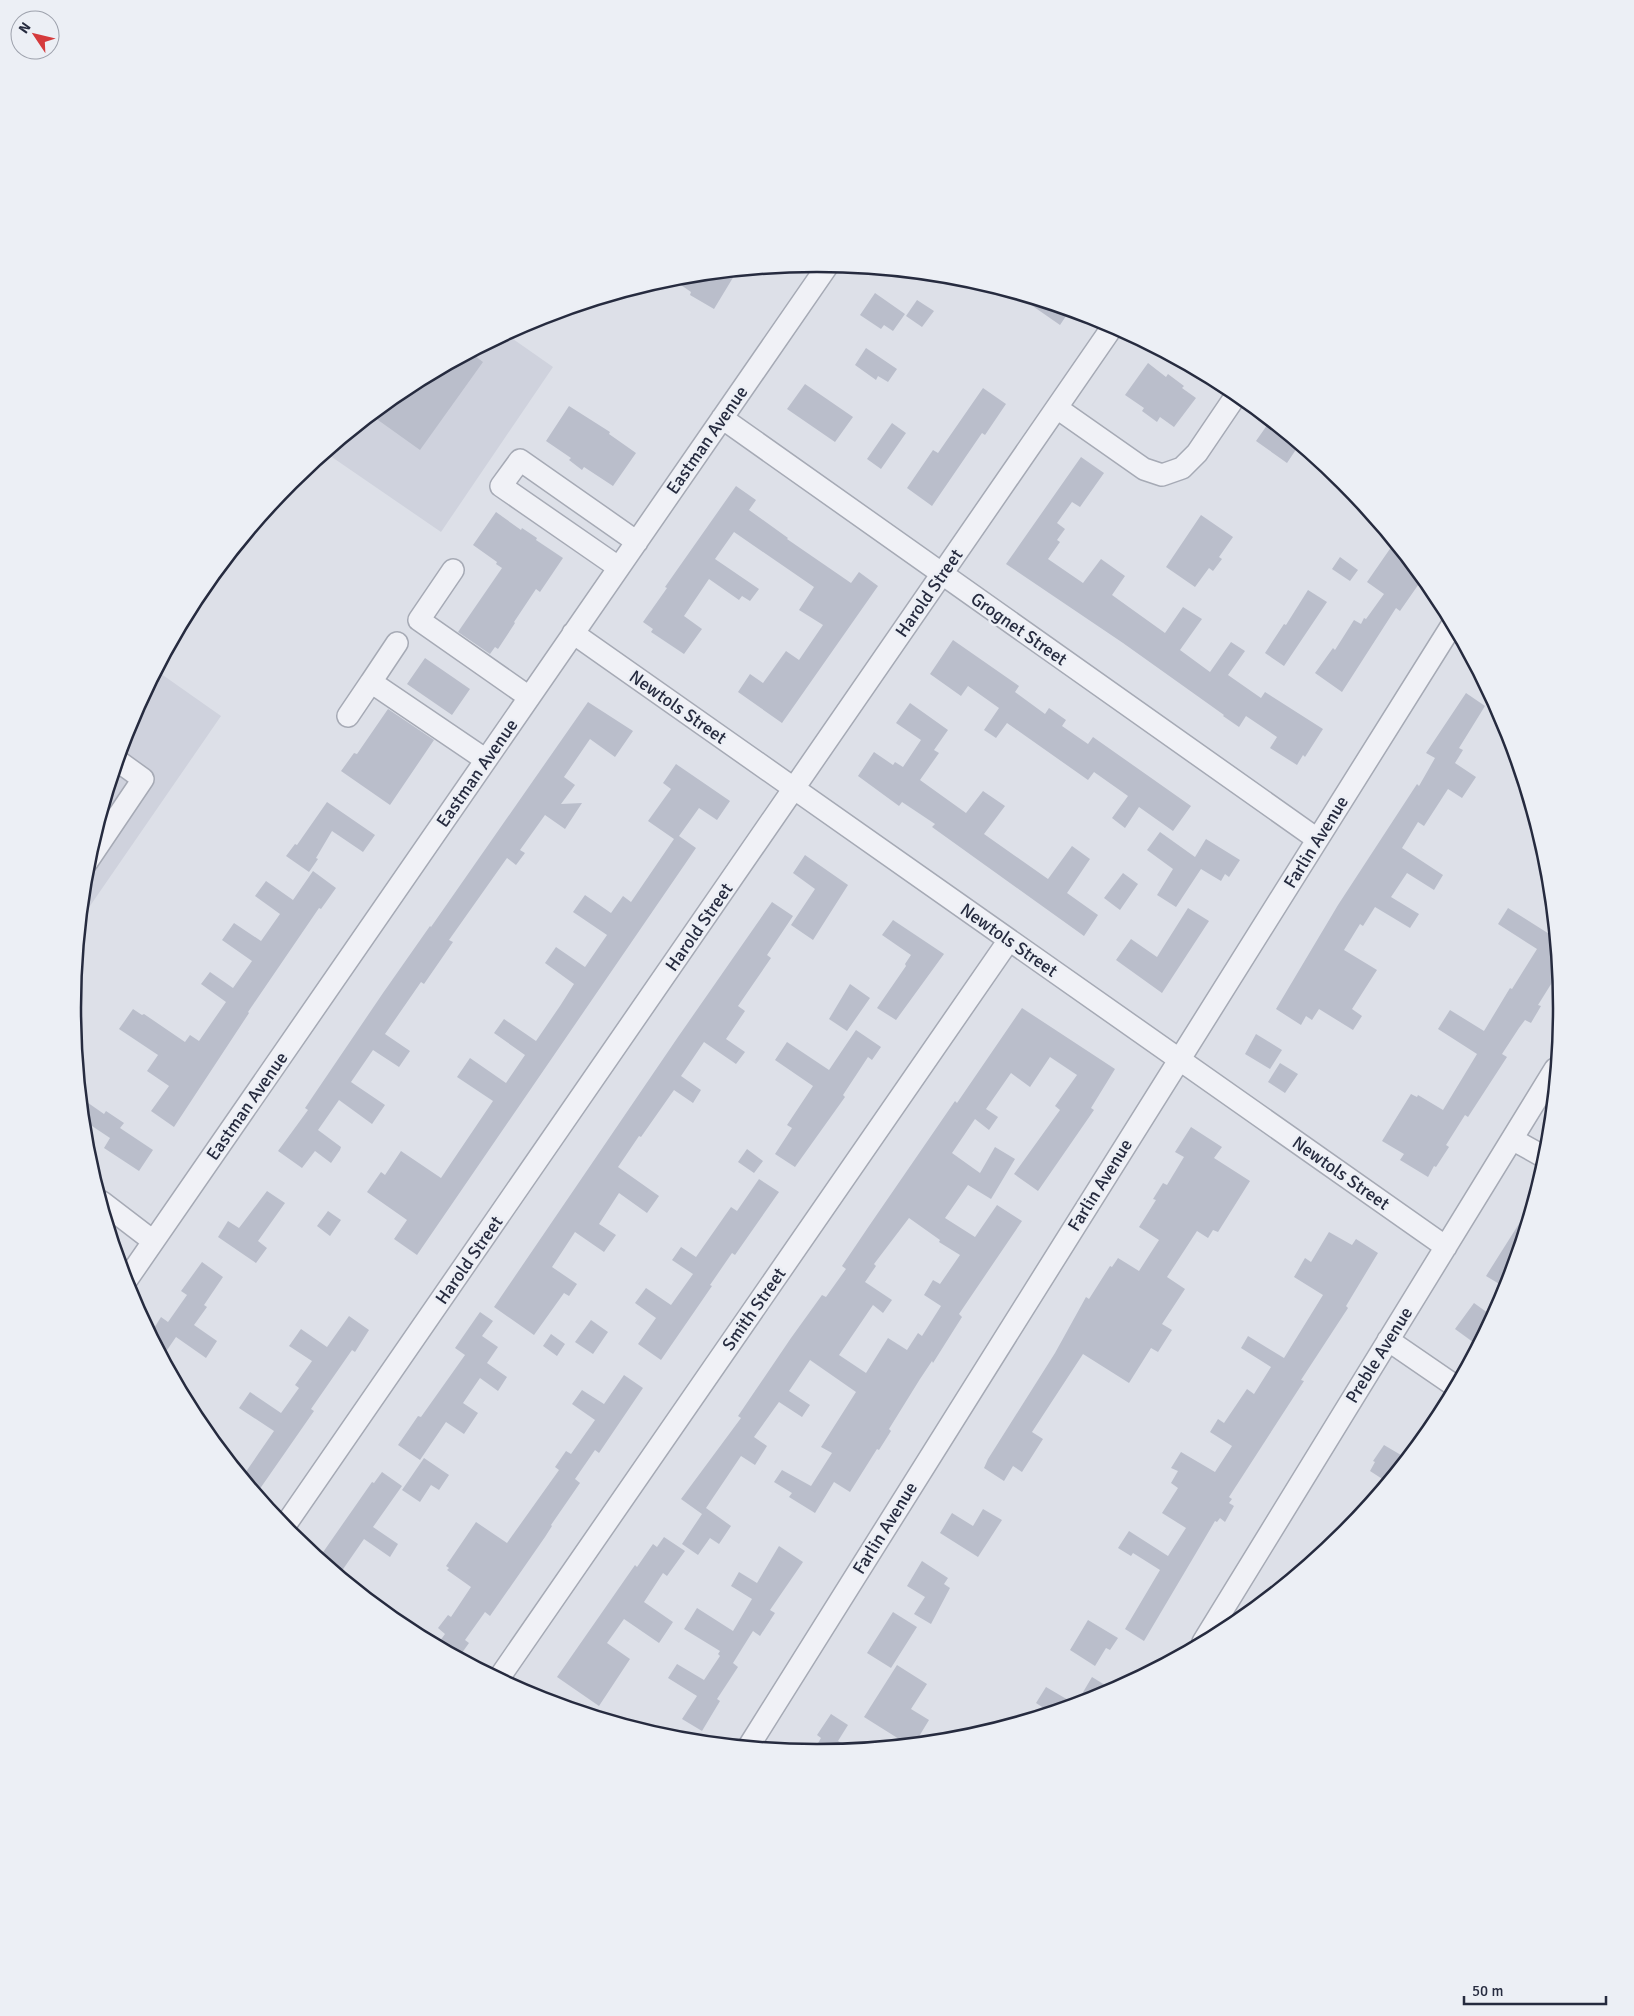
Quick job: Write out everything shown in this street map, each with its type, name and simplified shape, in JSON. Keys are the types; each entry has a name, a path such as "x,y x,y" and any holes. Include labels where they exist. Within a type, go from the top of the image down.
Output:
{"street":[{"name":"Eastman Avenue","path":"131,1274 822,272"},
{"name":"Harold Street","path":"289,1520 1109,333"},
{"path":"1057,408 1144,469 1162,474 1182,468 1197,453 1232,401"},
{"name":"Grognet Street","path":"722,418 1317,839"},
{"path":"618,567 501,486 520,460 637,542"},
{"path":"582,542 600,516"},
{"path":"452,570 419,620 529,697"},
{"name":"Farlin Avenue","path":"753,1740 1448,631"},
{"name":"Newtols Street","path":"573,633 1446,1246"},
{"path":"348,716 397,643"},
{"path":"371,682 486,760"},
{"path":"100,843 143,779 123,764"},
{"name":"Smith Street","path":"503,1673 1009,940"},
{"name":"Preble Avenue","path":"1211,1629 1548,1081"},
{"path":"1512,1139 1539,1154"},
{"path":"109,1207 153,1241"},
{"path":"1388,1340 1450,1383"}],"shaded area":[{"path":"512,339 553,367 441,532 331,456 369,424 408,396 449,371"},
{"path":"162,674 221,716 89,908 95,864 120,772 137,726"}],"building":[{"path":"733,278 714,309 690,295 691,292 681,285"},
{"path":"875,293 905,314 893,331 884,325 881,329 860,315"},
{"path":"917,300 934,311 922,327 906,316"},
{"path":"1030,304 1066,316 1060,325"},
{"path":"866,348 897,369 888,382 878,376 876,380 855,365"},
{"path":"476,357 483,362 420,450 376,419 408,396"},
{"path":"1148,363 1166,377 1168,374 1184,386 1182,388 1196,398 1174,427 1160,417 1157,422 1142,411 1144,408 1125,395"},
{"path":"805,384 853,417 835,442 787,409"},
{"path":"983,388 1006,404 985,435 982,433 932,506 907,488 933,450 938,453"},
{"path":"569,406 610,432 609,434 636,453 613,486 584,467 582,470 569,460 571,458 546,441"},
{"path":"892,423 906,433 881,469 867,459"},
{"path":"1267,426 1296,450 1287,463 1256,441"},
{"path":"1081,457 1104,473 1080,507 1072,502 1057,523 1065,529 1057,540 1060,542 1048,559 1083,583 1101,559 1125,576 1112,595 1165,633 1183,607 1202,619 1180,650 1210,672 1231,642 1245,651 1228,675 1261,698 1265,692 1323,729 1305,757 1303,755 1297,765 1270,748 1277,737 1246,716 1239,727 1123,643 1006,564"},
{"path":"736,486 756,500 749,510 787,539 851,583 859,572 878,586 782,723 738,692 750,674 763,683 786,651 799,660 823,625 799,610 814,587 734,532 715,559 759,589 750,601 742,596 739,600 709,579 684,616 702,629 684,654 651,632 653,629 643,622 667,588 665,587"},
{"path":"496,512 521,530 522,528 537,538 536,540 563,558 540,592 536,589 498,649 495,647 490,654 458,632 502,568 496,564 497,562 473,545"},
{"path":"1201,515 1233,537 1219,557 1222,559 1213,571 1209,568 1195,587 1166,567"},
{"path":"1391,548 1419,584 1400,611 1396,608 1342,692 1315,673 1333,648 1335,650 1354,620 1361,624 1384,594 1367,582"},
{"path":"1340,557 1358,570 1350,581 1332,569"},
{"path":"1308,590 1327,602 1284,666 1265,653 1284,624 1286,625"},
{"path":"953,640 1019,686 1015,692 1045,714 1049,708 1066,720 1062,726 1088,744 1093,737 1191,806 1173,831 1139,807 1125,828 1112,818 1128,796 1094,772 1088,780 1007,723 996,738 984,730 999,708 968,686 961,696 930,674"},
{"path":"425,658 470,689 452,715 407,684"},
{"path":"1466,693 1485,706 1459,748 1463,750 1455,763 1476,777 1462,798 1448,789 1424,826 1418,822 1402,848 1443,875 1434,890 1407,873 1391,897 1419,914 1410,928 1375,907 1363,926 1360,924 1344,950 1377,970 1352,1009 1362,1016 1353,1030 1319,1009 1312,1020 1306,1016 1301,1025 1276,1009 1338,905 1417,784 1419,786 1435,758 1426,753"},
{"path":"588,702 633,731 615,757 590,739 564,777 575,785 561,804 582,803 565,829 545,815 520,850 525,853 516,865 507,858 449,940 453,942 424,984 421,982 385,1034 410,1051 399,1067 373,1050 351,1082 385,1105 372,1124 339,1100 318,1130 341,1147 340,1150 331,1163 315,1151 302,1168 278,1151 308,1110 305,1108 383,993"},
{"path":"910,703 948,730 934,750 939,753 920,780 966,813 983,791 1005,806 984,834 1048,879 1072,846 1090,859 1067,893 1098,915 1084,936 932,827 935,824 902,802 899,806 858,776 874,752 893,765 895,762 903,767 921,740 896,723"},
{"path":"388,709 434,740 390,805 341,771 354,753 357,754"},
{"path":"676,764 730,801 717,820 699,808 679,836 696,848 417,1255 394,1239 407,1220 367,1192 381,1172 385,1175 401,1151 441,1178 493,1101 457,1077 470,1058 506,1083 525,1055 494,1033 504,1019 536,1041 574,984 545,963 556,947 585,967 607,935 573,912 585,895 611,913 623,896 631,902 674,839 648,821 671,789 663,783"},
{"path":"327,802 375,835 363,852 332,831 309,872 286,856 295,844 297,845"},
{"path":"1160,832 1195,857 1206,839 1240,860 1229,877 1225,874 1221,881 1201,869 1176,907 1157,895 1173,869 1147,850"},
{"path":"805,855 848,885 813,940 791,925 815,889 793,873"},
{"path":"313,871 336,888 321,909 319,908 248,1012 174,1127 151,1111 169,1086 147,1071 158,1055 119,1029 133,1009 142,1015 144,1014 185,1042 190,1035 199,1041 226,1002 201,984 210,972 233,988 252,961 222,940 234,923 261,941 280,914 255,896 266,881 293,900"},
{"path":"1123,873 1138,884 1120,910 1104,898"},
{"path":"772,902 793,916 767,955 771,958 738,1006 745,1011 726,1039 745,1052 736,1064 704,1042 681,1076 701,1090 693,1103 674,1090 618,1167 659,1196 647,1213 619,1193 599,1224 616,1235 604,1252 575,1232 552,1267 577,1284 569,1296 564,1293 534,1335 494,1307"},
{"path":"1188,908 1209,921 1162,993 1116,960 1131,939 1157,957"},
{"path":"1508,908 1548,933 1552,983 1538,1005 1541,1006 1531,1023 1525,1020 1519,1028 1502,1054 1507,1057 1468,1117 1465,1115 1446,1145 1449,1147 1428,1177 1400,1160 1404,1154 1382,1141 1411,1094 1417,1097 1418,1095 1443,1110 1477,1054 1438,1029 1450,1010 1484,1031 1510,988 1512,989 1537,949 1498,924"},
{"path":"893,920 944,954 896,1020 877,1008 906,966 905,964 911,955 882,935"},
{"path":"850,984 870,998 847,1031 829,1019"},
{"path":"1022,1008 1115,1069 1091,1108 1094,1110 1038,1191 1014,1174 1060,1110 1055,1106 1077,1075 1050,1057 1030,1087 1011,1073 986,1109 998,1117 989,1130 975,1119 952,1153 980,1173 995,1147 1015,1159 991,1199 968,1185 945,1218 975,1237 997,1205 1022,1221 959,1314 962,1317 933,1363 932,1361 920,1379 889,1429 891,1431 879,1450 877,1449 850,1492 834,1482 815,1513 789,1497 792,1493 774,1482 782,1470 811,1486 832,1453 821,1447 856,1392 810,1360 789,1391 810,1405 802,1417 779,1402 754,1437 767,1446 755,1465 741,1456 706,1508 731,1526 719,1544 710,1538 698,1555 682,1544 702,1514 681,1499 741,1418 738,1416 791,1338 822,1295 826,1297 846,1269 842,1266 955,1101 957,1103","holes":["909,1218 940,1240 939,1242 960,1255 940,1284 933,1280 924,1295 941,1306 922,1336 918,1333 907,1350 888,1338 866,1373 839,1355 873,1305 883,1313 892,1300 865,1282 876,1266 874,1264"]},
{"path":"856,1030 881,1047 872,1060 868,1057 843,1095 845,1097 795,1167 775,1154 792,1128 787,1125 813,1086 775,1060 787,1042 829,1070"},
{"path":"1256,1034 1282,1050 1270,1069 1245,1054"},
{"path":"1280,1063 1298,1074 1285,1093 1268,1082"},
{"path":"88,1103 104,1114 106,1111 124,1123 120,1128 153,1150 139,1171 104,1148 110,1138 91,1125"},
{"path":"1191,1127 1222,1147 1214,1158 1250,1181 1218,1232 1213,1230 1208,1238 1197,1231 1167,1277 1185,1289 1162,1324 1172,1330 1158,1352 1151,1348 1129,1383 1083,1354 1032,1432 1043,1439 1022,1472 1013,1466 1004,1481 984,1468 988,1459 1055,1353 1086,1297 1089,1299 1110,1266 1112,1267 1118,1258 1139,1271 1159,1240 1139,1227 1156,1200 1153,1199 1163,1183 1167,1185 1184,1157 1175,1152"},
{"path":"747,1149 763,1161 754,1173 738,1162"},
{"path":"759,1179 779,1192 735,1255 732,1253 710,1285 712,1286 661,1360 638,1344 656,1318 635,1303 646,1288 671,1305 693,1274 672,1260 681,1247 696,1257 731,1207 737,1211"},
{"path":"267,1191 285,1203 258,1241 267,1248 256,1263 218,1237 228,1221 239,1228"},
{"path":"328,1211 341,1220 330,1236 317,1226"},
{"path":"1521,1220 1499,1284 1486,1276"},
{"path":"1329,1232 1352,1245 1356,1239 1378,1253 1346,1306 1348,1308 1301,1380 1304,1381 1229,1497 1232,1499 1229,1503 1234,1506 1225,1522 1220,1518 1217,1522 1215,1521 1144,1641 1125,1629 1160,1570 1133,1553 1131,1556 1118,1548 1129,1531 1168,1556 1186,1528 1162,1513 1178,1488 1171,1483 1178,1471 1171,1468 1181,1452 1215,1472 1232,1446 1210,1432 1218,1419 1224,1423 1247,1389 1254,1394 1271,1367 1241,1348 1248,1336 1284,1358 1323,1295 1294,1277 1305,1258 1311,1262"},
{"path":"202,1262 223,1277 204,1305 207,1307 194,1325 217,1341 206,1358 176,1337 167,1351 154,1327 161,1317 168,1322 187,1295 181,1291"},
{"path":"1474,1303 1487,1312 1472,1342 1455,1329"},
{"path":"480,1312 493,1321 482,1336 498,1347 487,1363 507,1377 498,1391 480,1378 463,1403 478,1413 464,1434 446,1422 420,1460 398,1445 418,1416 421,1417 465,1355 455,1348"},
{"path":"349,1316 369,1330 355,1352 352,1350 311,1409 314,1411 260,1488 246,1472 274,1431 239,1408 250,1392 281,1413 299,1388 295,1385 312,1361 289,1346 301,1329 327,1347"},
{"path":"591,1320 608,1332 593,1354 575,1342"},
{"path":"551,1334 565,1344 557,1356 543,1346"},
{"path":"624,1375 643,1388 599,1453 595,1450 575,1479 580,1483 545,1537 490,1616 485,1612 465,1640 469,1643 462,1652 441,1640 445,1634 438,1628 448,1615 451,1617 471,1587 447,1570 449,1568 446,1566 476,1522 507,1543 559,1470 555,1467 566,1451 571,1454 595,1420 572,1404 582,1390 604,1404"},
{"path":"1384,1445 1401,1455 1382,1479 1370,1471 1375,1462 1373,1461"},
{"path":"424,1458 449,1475 439,1490 431,1485 420,1502 402,1490"},
{"path":"382,1472 402,1486 373,1527 398,1544 390,1557 364,1539 343,1570 323,1552 372,1482 374,1483"},
{"path":"983,1509 1002,1520 978,1557 940,1533 952,1513 973,1526"},
{"path":"664,1537 685,1551 667,1576 663,1573 644,1602 673,1622 659,1643 624,1619 607,1643 630,1659 599,1706 557,1677 635,1565 637,1567 653,1544 657,1547"},
{"path":"779,1546 803,1562 770,1610 775,1613 760,1636 753,1631 733,1663 738,1667 717,1699 720,1701 702,1731 682,1719 697,1696 668,1678 677,1664 704,1680 720,1656 718,1654 720,1651 684,1629 697,1608 733,1631 752,1599 731,1586 739,1572 757,1583"},
{"path":"922,1561 948,1578 944,1584 950,1588 931,1624 914,1614 925,1597 907,1586"},
{"path":"893,1612 917,1627 891,1668 867,1653"},
{"path":"1088,1620 1118,1638 1110,1650 1106,1648 1095,1666 1070,1650"},
{"path":"897,1665 927,1684 911,1709 929,1720 919,1736 898,1739 864,1717"},
{"path":"1092,1677 1105,1685 1099,1688 1082,1694"},
{"path":"1046,1687 1068,1700 1044,1708 1036,1703"},
{"path":"831,1714 848,1725 838,1741 841,1743 818,1744 821,1738 817,1735"}]}
